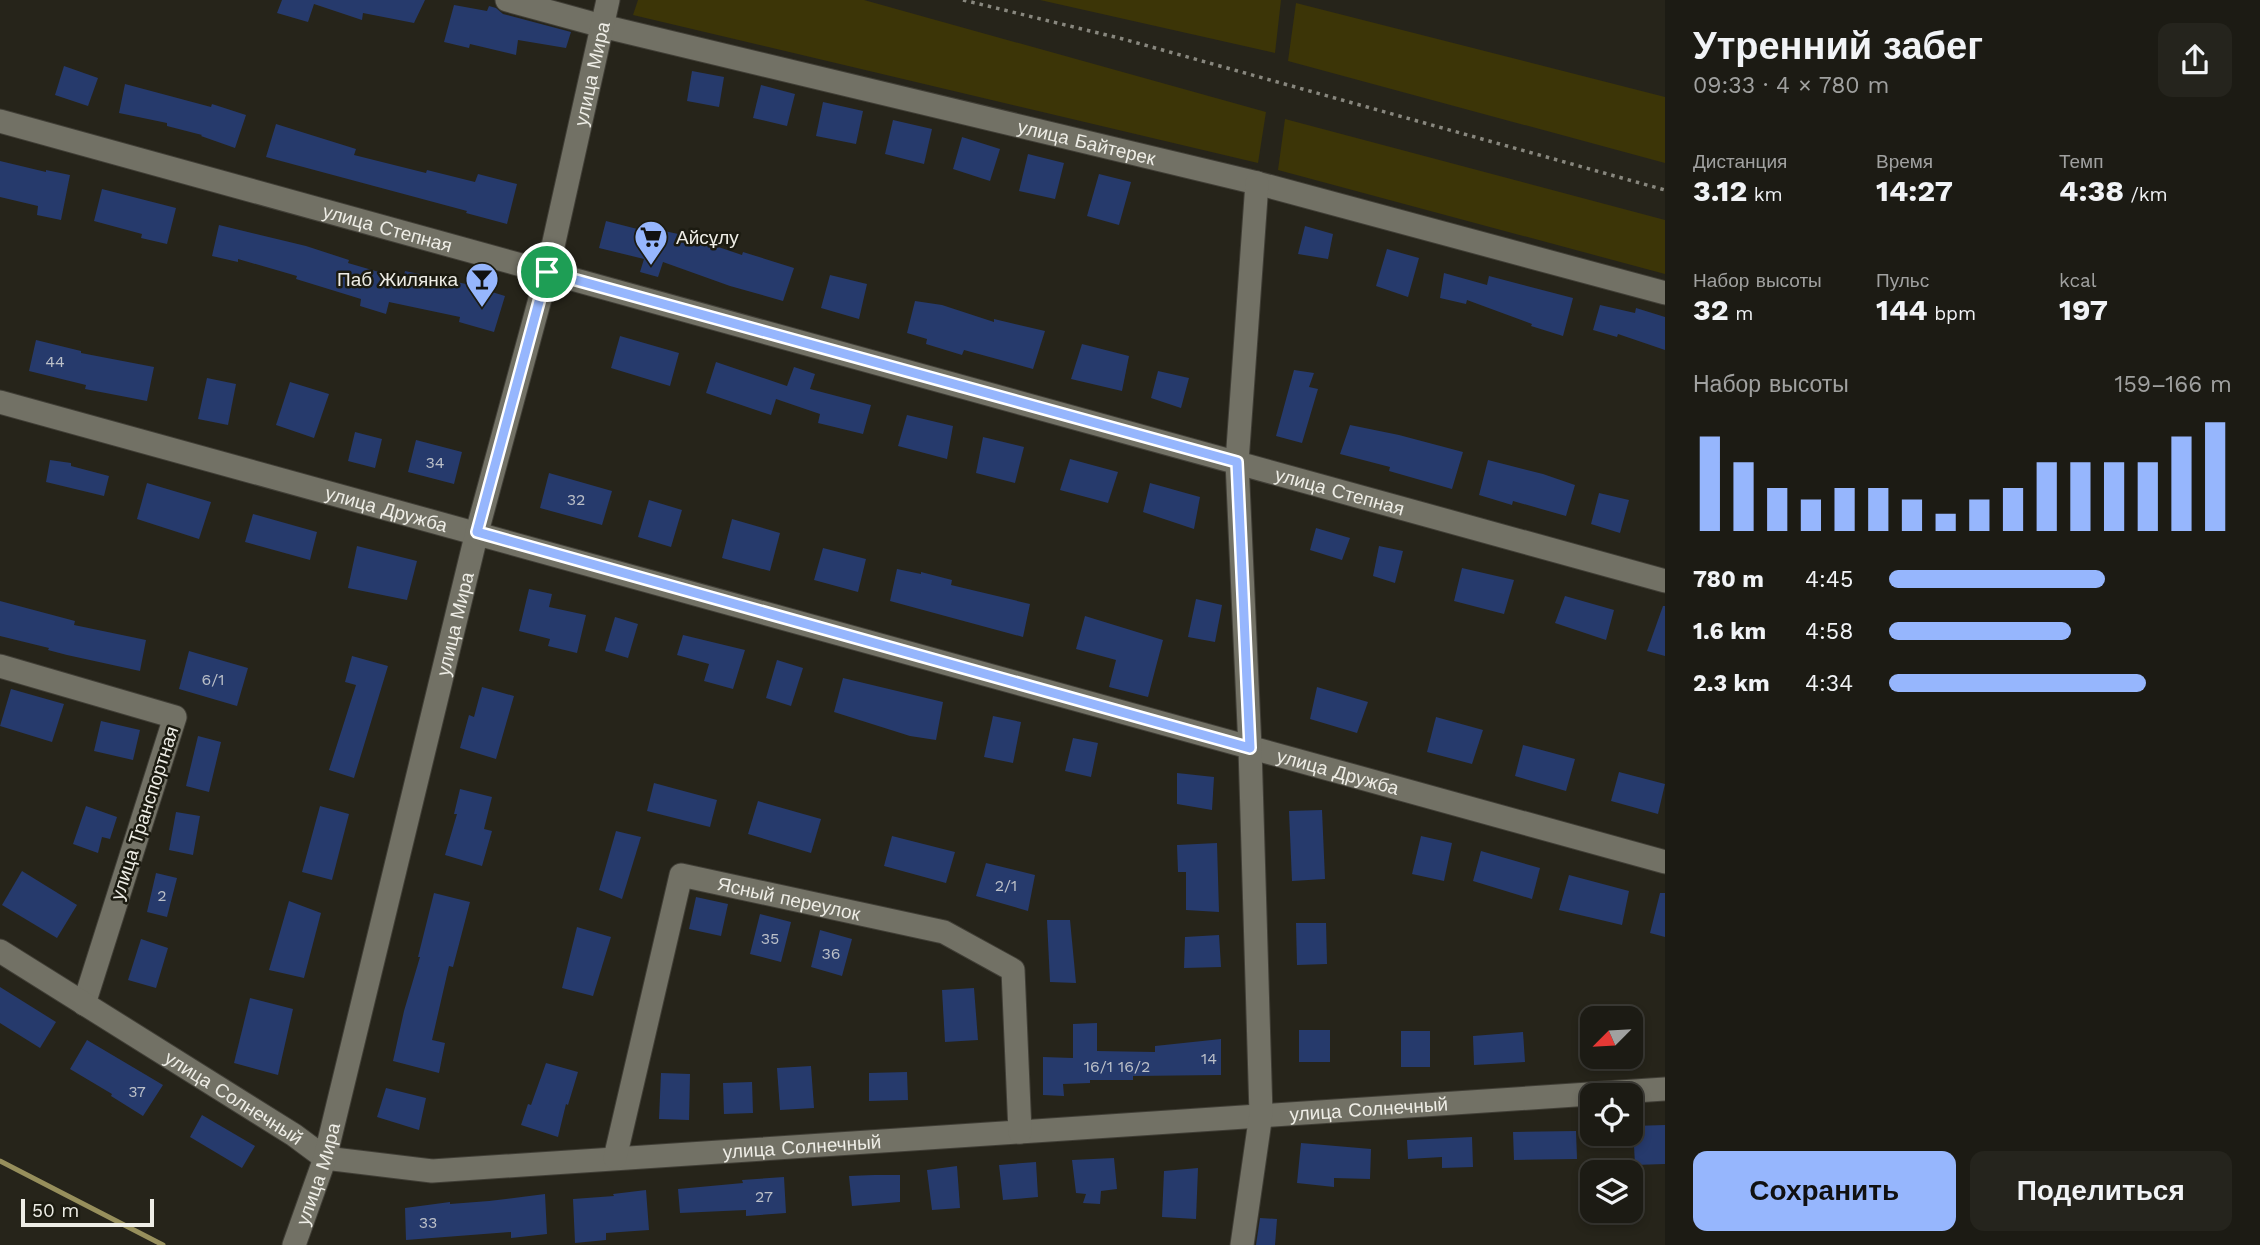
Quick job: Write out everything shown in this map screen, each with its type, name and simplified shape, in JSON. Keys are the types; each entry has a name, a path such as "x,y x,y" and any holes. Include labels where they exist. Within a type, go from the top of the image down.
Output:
{"street":[{"name":"улица Байтерек","path":"507,0 602,26 1257,183 1665,293"},
{"name":"улица Мира","path":"295,1245 326,1158 477,532 547,272 608,0"},
{"name":"улица Степная","path":"0,121 1665,581"},
{"path":"1242,1245 1261,1114 1250,748 1237,462 1257,183"},
{"name":"улица Дружба","path":"0,401 1665,862"},
{"name":"улица Транспортная","path":"0,666 175,717 84,1004"},
{"name":"Ясный переулок","path":"615,1158 681,875 944,932 1013,970 1020,1132"},
{"name":"улица Солнечный","path":"0,951 294,1135 326,1158 432,1171 1665,1089"}],"path":[{"path":"963,0 1123,40 1665,190"}],"shaded area":[{"path":"638,0 864,0 1266,112 1258,163 633,15"},
{"path":"1040,0 1281,0 1275,53"},
{"path":"1296,3 1665,97 1665,163 1288,61"},
{"path":"1285,119 1665,220 1665,274 1278,170"}],"building":[{"path":"282,0 425,0 414,23 363,13 362,20 314,4 308,22 277,13"},
{"path":"454,5 487,11 489,6 503,14 571,32 566,48 518,40 516,55 470,44 469,48 444,42"},
{"path":"64,66 98,78 88,106 55,95"},
{"path":"692,71 724,77 719,107 687,101"},
{"path":"125,84 211,107 212,104 246,115 235,148 202,135 167,126 167,123 119,113"},
{"path":"761,85 795,94 787,126 753,118"},
{"path":"823,102 863,111 856,144 816,136"},
{"path":"893,120 932,129 924,164 885,154"},
{"path":"276,124 356,149 354,155 426,173 427,170 475,182 478,174 517,184 507,224 266,157"},
{"path":"962,137 1000,149 990,181 953,169"},
{"path":"1028,154 1064,163 1055,199 1019,191"},
{"path":"0,161 70,175 61,220 37,215 38,206 0,197"},
{"path":"1099,174 1131,182 1119,225 1087,216"},
{"path":"102,189 176,208 167,244 94,221"},
{"path":"606,221 653,233 655,229 683,235 742,255 743,252 794,268 783,301 730,286 663,262 658,277 640,272 644,259 599,248"},
{"path":"219,225 306,246 349,260 348,263 403,279 405,271 466,284 505,296 494,332 459,322 460,317 389,302 386,314 360,306 361,299 296,279 297,276 238,259 238,262 212,256"},
{"path":"1305,226 1333,234 1328,259 1298,254"},
{"path":"1387,249 1419,258 1408,297 1376,286"},
{"path":"1444,273 1487,285 1489,276 1573,298 1563,336 1467,300 1466,304 1440,298"},
{"path":"830,275 867,284 859,319 821,308"},
{"path":"915,301 942,305 994,322 994,319 1045,331 1033,369 964,350 962,355 926,344 927,339 907,333"},
{"path":"1600,305 1635,313 1636,308 1665,317 1665,350 1618,334 1617,337 1593,330"},
{"path":"620,336 679,353 670,386 611,368"},
{"path":"36,340 81,353 154,367 147,401 85,389 86,385 29,371"},
{"path":"1082,344 1129,356 1122,391 1071,379"},
{"path":"716,362 787,386 794,367 815,374 810,389 871,405 863,434 818,423 820,414 776,399 771,415 706,393"},
{"path":"1294,370 1314,373 1309,387 1318,389 1302,443 1276,436"},
{"path":"1158,371 1189,378 1181,408 1151,398"},
{"path":"207,378 236,384 228,425 198,419"},
{"path":"290,382 329,394 314,438 276,425"},
{"path":"907,415 953,426 947,459 898,446"},
{"path":"1350,425 1463,452 1452,489 1389,471 1390,467 1340,454"},
{"path":"355,432 382,439 375,468 348,461"},
{"path":"983,437 1024,447 1015,483 976,473"},
{"path":"416,440 462,452 454,484 408,472"},
{"path":"1070,459 1118,472 1108,503 1060,490"},
{"path":"50,460 71,463 71,466 109,476 104,496 46,482"},
{"path":"1488,460 1575,485 1566,516 1513,501 1512,505 1479,495"},
{"path":"549,473 612,491 602,525 540,508"},
{"path":"147,483 211,502 199,539 137,519"},
{"path":"1150,483 1200,497 1194,529 1143,512"},
{"path":"1599,493 1629,500 1620,533 1591,524"},
{"path":"649,500 682,510 671,547 638,537"},
{"path":"253,514 317,532 310,560 245,542"},
{"path":"732,519 780,533 770,571 722,558"},
{"path":"1316,528 1350,538 1342,560 1310,550"},
{"path":"357,546 417,561 407,600 348,588"},
{"path":"1379,546 1403,551 1395,583 1373,576"},
{"path":"823,548 866,559 858,592 814,580"},
{"path":"1462,568 1514,580 1504,614 1454,601"},
{"path":"897,569 952,580 951,585 1030,604 1023,637 890,601"},
{"path":"529,589 552,594 549,607 586,615 577,653 548,646 550,639 519,631"},
{"path":"1565,596 1614,610 1606,640 1555,623"},
{"path":"1196,599 1222,605 1215,642 1188,637"},
{"path":"0,601 75,621 74,625 146,640 140,671 67,655 0,636"},
{"path":"1665,606 1665,656 1647,651"},
{"path":"1085,616 1163,640 1148,697 1109,687 1116,660 1076,649"},
{"path":"615,617 638,624 628,658 605,651"},
{"path":"683,635 745,650 733,689 704,681 709,664 677,655"},
{"path":"189,651 248,668 237,706 179,689"},
{"path":"352,656 388,666 354,778 329,770 356,685 345,682"},
{"path":"777,660 803,668 791,706 766,698"},
{"path":"843,678 943,702 936,740 910,736 834,712"},
{"path":"482,687 514,696 496,759 460,748 469,715 474,717"},
{"path":"1317,687 1368,702 1357,733 1310,719"},
{"path":"11,689 64,704 52,742 0,726"},
{"path":"993,716 1021,722 1013,763 984,757"},
{"path":"1436,717 1483,730 1472,764 1427,752"},
{"path":"101,721 140,730 133,760 94,751"},
{"path":"198,736 221,742 209,792 186,786"},
{"path":"1073,738 1098,743 1091,777 1065,771"},
{"path":"1523,745 1575,759 1566,791 1515,776"},
{"path":"1619,772 1665,784 1658,814 1611,801"},
{"path":"1177,773 1214,777 1212,810 1177,804"},
{"path":"654,783 717,800 710,827 647,811"},
{"path":"460,789 492,797 484,829 492,831 482,866 445,855 457,814 454,814"},
{"path":"758,801 821,819 811,853 748,834"},
{"path":"86,806 117,817 110,839 102,837 98,853 73,844"},
{"path":"320,806 349,814 332,880 302,872"},
{"path":"1322,810 1325,879 1292,881 1289,811"},
{"path":"176,812 200,816 193,855 169,850"},
{"path":"616,831 641,837 622,899 599,890"},
{"path":"892,836 955,852 946,883 884,866"},
{"path":"1421,836 1452,843 1444,881 1412,874"},
{"path":"1217,843 1219,912 1186,910 1186,872 1178,872 1177,845"},
{"path":"1481,851 1540,868 1532,899 1473,881"},
{"path":"986,863 1035,875 1028,911 976,896"},
{"path":"22,871 77,905 57,938 2,905"},
{"path":"156,873 177,878 167,917 147,912"},
{"path":"1569,875 1629,891 1622,925 1559,910"},
{"path":"434,893 470,902 453,967 449,966 432,1040 445,1043 439,1073 393,1061"},
{"path":"1660,893 1665,893 1665,937 1650,933"},
{"path":"696,897 728,904 721,936 689,929"},
{"path":"289,901 321,913 304,978 269,970"},
{"path":"760,914 791,922 781,962 750,954"},
{"path":"1047,920 1070,920 1076,983 1050,982"},
{"path":"1296,923 1326,923 1327,964 1297,965"},
{"path":"577,927 611,937 593,996 562,988"},
{"path":"820,930 852,939 842,976 811,967"},
{"path":"1219,935 1221,967 1184,968 1185,937"},
{"path":"141,939 168,948 156,988 128,980"},
{"path":"0,987 56,1022 40,1048 0,1023"},
{"path":"974,988 978,1040 945,1042 942,990"},
{"path":"250,998 293,1009 278,1075 234,1063"},
{"path":"1097,1023 1097,1051 1155,1052 1155,1046 1221,1039 1221,1075 1133,1076 1133,1080 1090,1080 1090,1083 1063,1084 1064,1096 1043,1095 1043,1057 1073,1058 1073,1024"},
{"path":"1299,1030 1330,1030 1330,1062 1299,1062"},
{"path":"1401,1031 1430,1031 1430,1067 1401,1067"},
{"path":"1523,1032 1525,1062 1474,1065 1473,1036"},
{"path":"87,1040 163,1085 143,1116 70,1069"},
{"path":"546,1063 578,1072 558,1137 521,1125"},
{"path":"811,1066 814,1108 780,1110 777,1068"},
{"path":"907,1072 908,1100 869,1101 869,1073"},
{"path":"661,1073 690,1074 689,1120 659,1119"},
{"path":"752,1082 753,1113 724,1114 723,1083"},
{"path":"386,1088 426,1098 419,1130 377,1117"},
{"path":"202,1115 255,1146 242,1168 190,1137"},
{"path":"1665,1125 1665,1164 1643,1165 1643,1160 1635,1160 1634,1146 1643,1146 1643,1126"},
{"path":"1576,1131 1577,1159 1514,1160 1513,1132"},
{"path":"1472,1137 1473,1167 1442,1168 1442,1157 1408,1159 1407,1140"},
{"path":"1301,1143 1371,1149 1370,1179 1334,1178 1334,1187 1297,1183"},
{"path":"1114,1158 1117,1189 1101,1191 1100,1204 1083,1203 1086,1194 1076,1193 1072,1160"},
{"path":"1036,1162 1038,1197 1003,1200 999,1165"},
{"path":"957,1166 960,1208 932,1210 927,1170"},
{"path":"1198,1168 1196,1219 1162,1217 1164,1171"},
{"path":"900,1175 900,1202 852,1206 849,1176"},
{"path":"784,1177 786,1213 746,1216 746,1210 680,1213 678,1189"},
{"path":"646,1190 649,1230 606,1233 606,1240 575,1243 573,1199"},
{"path":"545,1194 547,1234 511,1238 511,1232 406,1240 405,1208"},
{"path":"1260,1218 1277,1219 1275,1245 1256,1245"}],"waterway":[{"path":"0,1161 163,1245"}],"place":[{"name":"Айсұлу","path":"651,267"},
{"name":"Паб Жилянка","path":"482,309"}],"route":[{"path":"547,272 1237,462 1250,748 477,532 547,272"}]}
